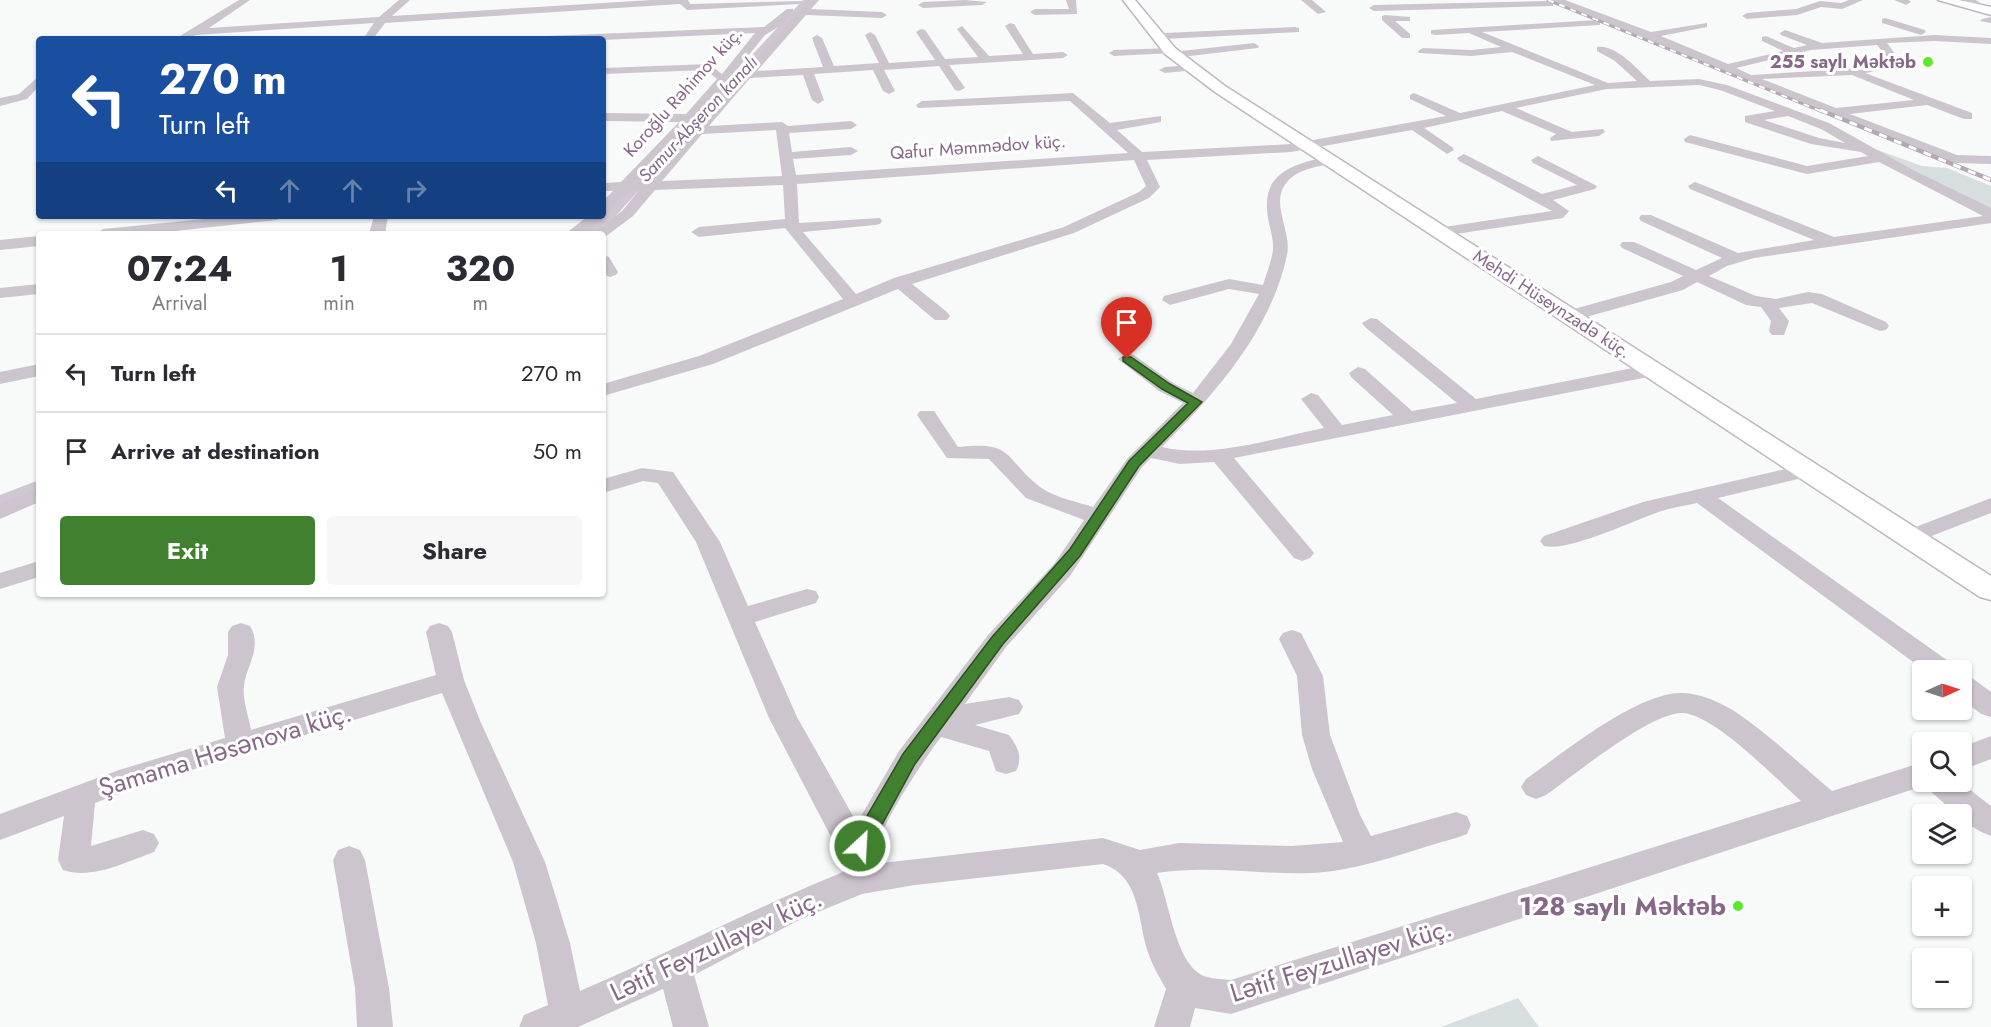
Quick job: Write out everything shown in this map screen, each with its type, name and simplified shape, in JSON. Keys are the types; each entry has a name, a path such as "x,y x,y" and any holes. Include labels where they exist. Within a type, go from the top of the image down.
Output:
{"main road":[{"name":"Mehdi Hüseynzadə küç.","path":"1129,0 1172,57 1312,152 1653,369 1991,590"},
{"name":"Mehdi Hüseynzadə küç.","path":"1136,0 1172,57"},
{"path":"1944,0 1967,2 1989,17"},
{"name":"Mehdi Hüseynzadə küç.","path":"1312,152 1449,231 1580,313 1991,578"}],"street":[{"path":"186,36 245,0"},
{"path":"370,36 381,21 405,0"},
{"name":"Koroğlu Rəhimov küç.","path":"606,206 765,30 777,24 801,4 814,0"},
{"path":"1035,12 1074,12 1071,0"},
{"path":"1306,0 1320,12"},
{"path":"1747,16 1797,12 1817,4 1842,6 1858,0"},
{"path":"195,32 672,1 684,2 687,7 801,4 882,15"},
{"path":"1374,8 1549,1 1648,35 1948,156 1962,160 1991,159"},
{"path":"1549,1 1675,56"},
{"path":"926,16 922,2 982,2"},
{"name":"Koroğlu Rəhimov küç.","path":"605,231 622,220 746,75 801,4"},
{"path":"1406,36 1385,18 1419,19"},
{"path":"1458,19 1488,30"},
{"path":"1884,21 1935,38"},
{"path":"1435,32 1472,32 1597,23"},
{"path":"1648,35 1704,25"},
{"path":"1010,26 1029,56"},
{"path":"962,29 986,60"},
{"path":"606,38 765,30"},
{"path":"1172,57 1295,30"},
{"path":"921,32 959,88"},
{"path":"1472,32 1607,86"},
{"path":"1785,33 1820,46"},
{"path":"870,34 889,91"},
{"path":"817,38 830,70"},
{"path":"1724,67 1820,46 1880,42 1901,38 1991,41"},
{"path":"1766,39 1794,52"},
{"path":"860,880 856,861 860,846 893,784 939,719 1012,622 1062,570 1120,481 1146,450 1196,402 1239,346 1269,291 1281,248 1274,208 1275,190 1312,152 1414,126 1607,86 1707,83 1748,76 1853,71 1884,66 1892,61 1892,54 1880,42"},
{"path":"1114,53 1172,57 1264,45"},
{"path":"1423,51 1471,53 1512,49"},
{"path":"1601,49 1619,59 1647,84"},
{"path":"1755,49 1773,57"},
{"path":"746,75 1062,56"},
{"path":"606,71 709,67 716,75 724,78"},
{"path":"1853,71 1875,82 1968,116"},
{"path":"808,72 818,100"},
{"path":"0,102 22,97 36,82"},
{"path":"1707,83 1790,112 1840,133 1880,158 1991,214"},
{"path":"606,389 706,360 852,299 900,282 1069,230 1144,195 1151,190 1154,183 1139,156 1073,97 1030,92 922,105"},
{"path":"1794,94 1816,92"},
{"path":"1414,97 1460,117"},
{"path":"1835,111 1933,103"},
{"path":"1504,108 1571,136"},
{"path":"1790,112 1744,119 1816,141 1867,150"},
{"path":"606,117 687,118"},
{"path":"1105,128 1157,119"},
{"path":"698,130 779,125 787,156 791,226 852,299"},
{"path":"782,130 851,125"},
{"path":"1414,126 1447,150"},
{"path":"1551,138 1599,132"},
{"path":"1690,138 1720,149 1755,155 1807,170 1880,158"},
{"path":"787,156 851,151"},
{"name":"Qafur Məmmədov küç.","path":"622,187 789,180 1139,156 1312,152"},
{"path":"1449,231 1558,215 1562,211 1493,176 1464,158"},
{"path":"1538,160 1590,186 1541,199"},
{"path":"1695,186 1830,242"},
{"path":"606,187 622,187"},
{"path":"1938,200 1964,200"},
{"path":"1646,218 1736,258"},
{"path":"132,231 248,219"},
{"path":"577,231 593,219"},
{"path":"1580,313 1677,286 1736,258 1770,250 1991,219"},
{"path":"699,232 875,221"},
{"path":"0,245 36,241"},
{"path":"1628,245 1695,276 1767,304 1808,297 1816,298 1880,326"},
{"path":"900,282 941,316"},
{"path":"1170,300 1229,284 1269,291"},
{"path":"0,293 36,289"},
{"path":"1767,304 1780,321 1778,332"},
{"path":"1371,323 1472,405"},
{"path":"1127,359 1166,387 1196,402"},
{"path":"1146,450 1180,458 1220,455 1653,369"},
{"path":"0,378 36,371"},
{"path":"1358,373 1408,418"},
{"path":"1311,399 1337,432"},
{"path":"927,415 954,454 981,451 996,454 1034,493 1097,517"},
{"path":"1220,455 1302,553"},
{"path":"1551,541 1587,531 1651,507 1807,470"},
{"path":"606,485 642,474 651,473 665,477 702,531 783,718 841,826 860,846"},
{"path":"0,495 36,478"},
{"path":"1699,494 1928,660"},
{"path":"0,512 36,495"},
{"path":"1922,533 1991,505"},
{"path":"0,581 36,570"},
{"path":"739,618 807,597"},
{"path":"240,745 230,687 241,655 241,632"},
{"path":"439,632 452,680 479,752 529,862 553,943 567,1014"},
{"path":"1292,639 1310,676 1316,735 1327,769 1346,817 1364,850"},
{"name":"Şamama Həsənova küç.","path":"0,827 81,795 452,680"},
{"path":"1972,693 1991,707"},
{"path":"1536,787 1623,728 1664,705 1680,702 1712,712 1730,722 1826,804"},
{"path":"939,719 1009,707"},
{"path":"939,719 999,743 1004,750 1006,763"},
{"path":"1972,755 1991,747"},
{"name":"Lətif Feyzullayev küç.","path":"1184,986 1211,998 1231,997 1257,990 1912,777"},
{"path":"1952,792 1991,823"},
{"path":"81,795 74,860 90,861 143,843"},
{"path":"1172,1027 1184,986 1165,954 1149,893 1136,865 1171,857 1314,859 1364,850 1456,825"},
{"name":"Lətif Feyzullayev küç.","path":"537,1027 675,967 789,909 860,880 938,868 1103,851 1121,854 1136,865"},
{"path":"349,860 372,988 375,1027"},
{"path":"675,967 691,1027"}],"shaded area":[{"path":"1875,149 1922,166 1947,168 1991,186 1991,210 1899,165"},
{"path":"1518,998 1539,1027 1441,1027"}],"waterway":[{"name":"Samur-Abşeron kanalı","path":"606,219 807,0"},
{"name":"Samur-Abşeron kanalı","path":"590,231 605,219"},
{"name":"Samur-Abşeron kanalı","path":"0,502 36,486"}],"railway":[{"path":"1548,0 1823,112"},
{"path":"1820,110 1991,180"}],"place":[{"name":"255 saylı Məktəb","path":"1928,62"},
{"name":"128 saylı Məktəb","path":"1738,906"}],"route":[{"path":"860,846 871,822 909,759 998,640 1012,622 1062,570 1120,481 1134,464 1196,402 1166,387 1127,359"}]}
